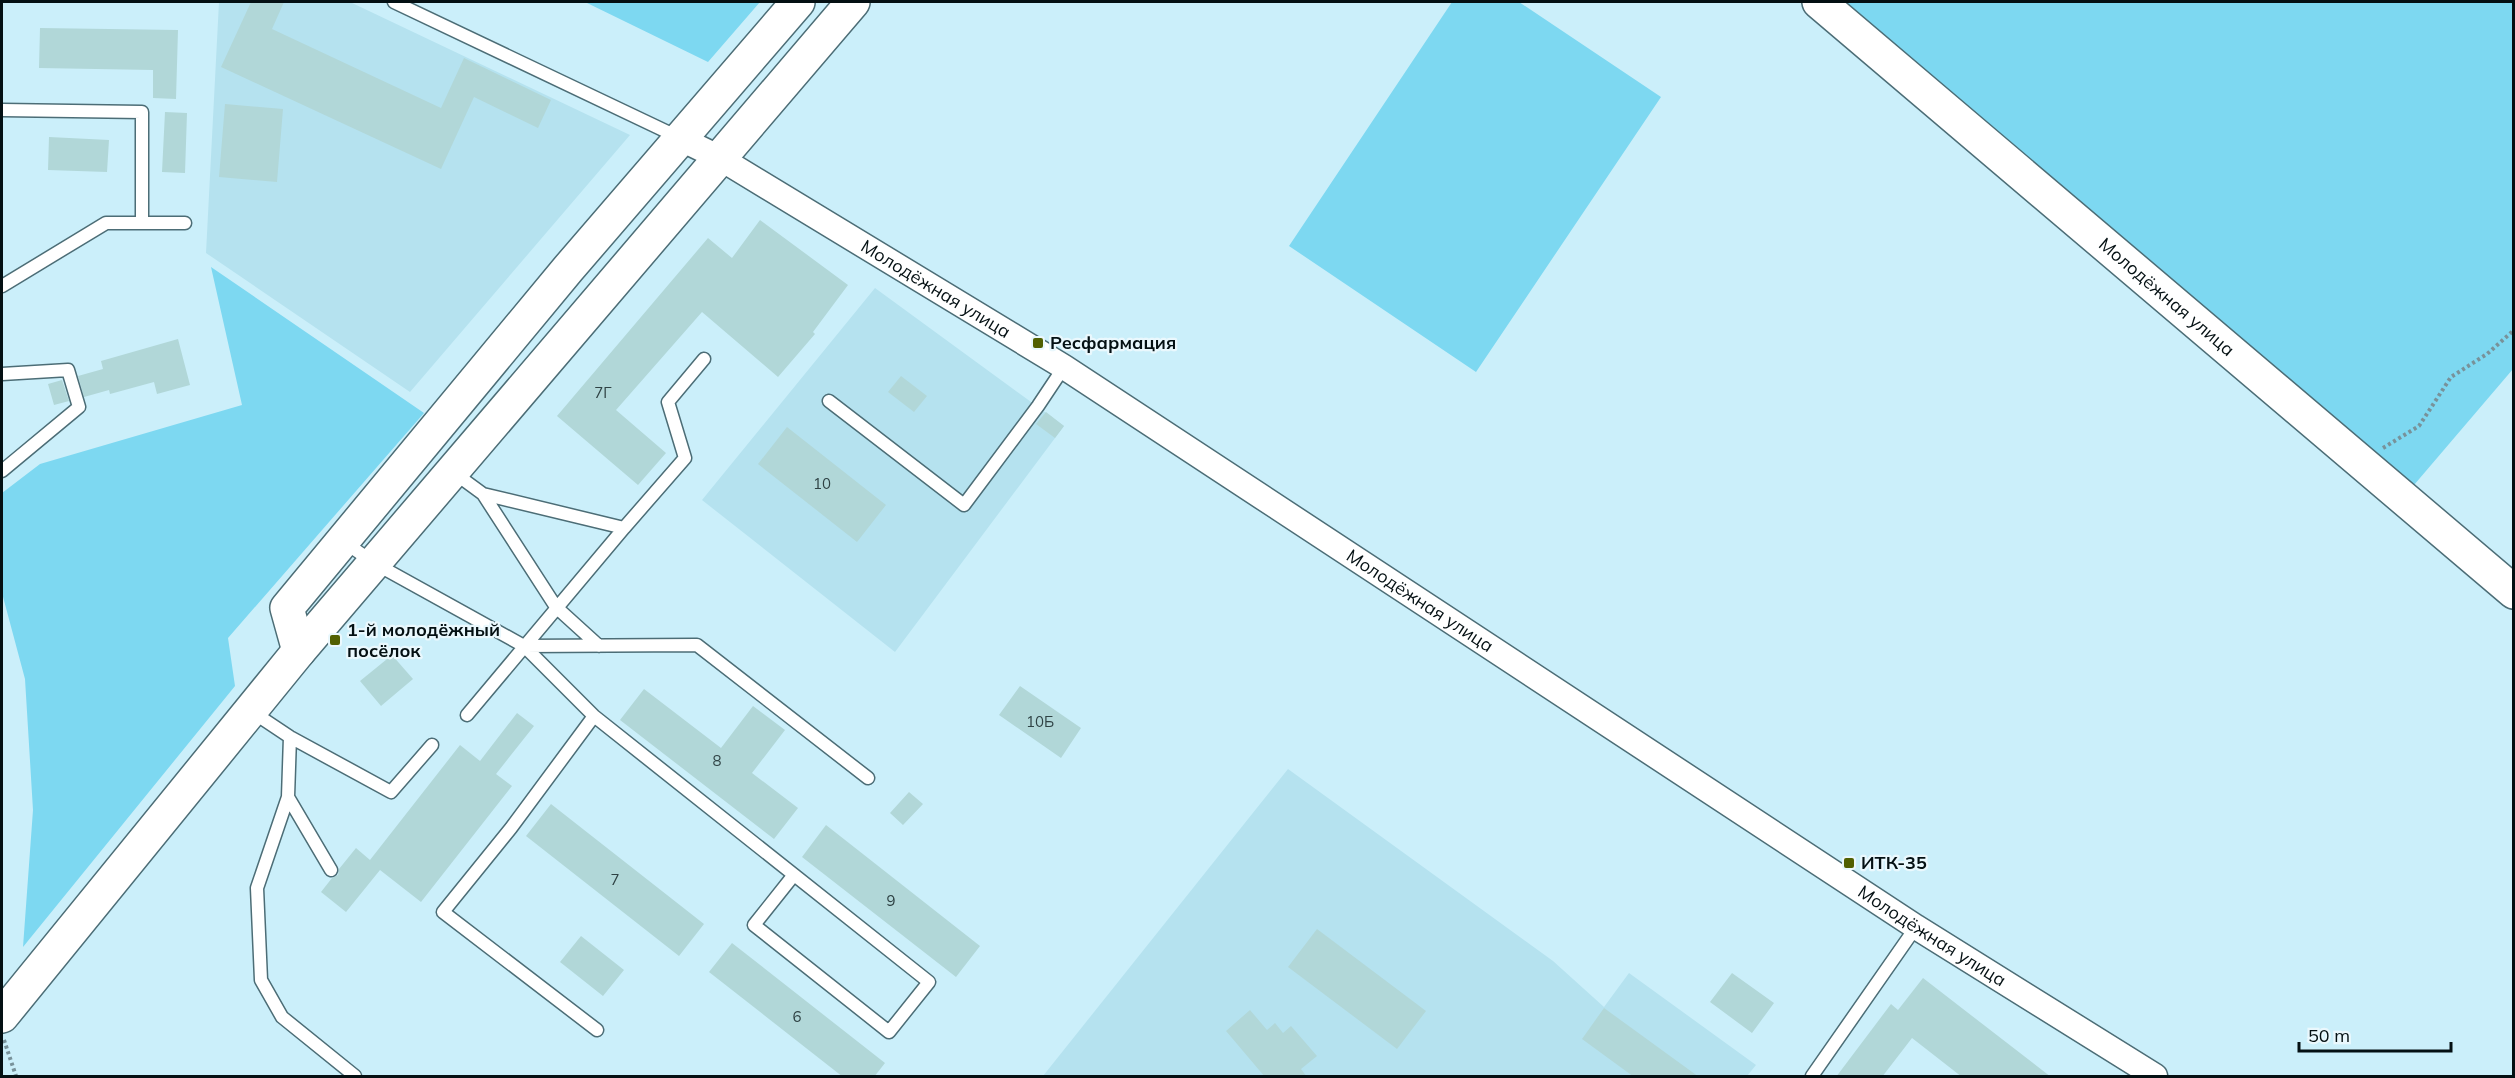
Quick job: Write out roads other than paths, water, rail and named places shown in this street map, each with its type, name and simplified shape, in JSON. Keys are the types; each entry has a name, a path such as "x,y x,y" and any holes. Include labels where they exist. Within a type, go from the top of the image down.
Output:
{"street":[{"path":"299,651 287,608 679,138 798,2"},
{"path":"2,1016 299,651 853,2"},
{"name":"Молодёжная улица","path":"1819,2 2514,592"},
{"name":"Молодёжная улица","path":"679,138 718,158 1064,367 1916,927 2155,1077"}],"lane":[{"path":"394,2 679,138"},
{"path":"2,110 142,112 142,222"},
{"path":"2,286 106,223 185,223"},
{"path":"466,714 685,458 668,402 704,359"},
{"path":"829,401 964,505 1038,406 1064,367"},
{"path":"2,374 68,370 80,407 2,471"},
{"path":"453,471 483,494 556,607 599,646"},
{"path":"483,494 624,528"},
{"path":"342,540 374,563 524,646 594,716 928,982 889,1032 754,925 793,876"},
{"path":"524,646 697,645 868,778"},
{"path":"250,710 290,737 391,792 432,745"},
{"path":"594,716 511,828 443,912 597,1030"},
{"path":"290,737 288,796 257,888 261,980 282,1017 355,1077"},
{"path":"288,796 331,870"},
{"path":"1812,1077 1916,927"}],"place":[{"name":"Ресфармация","path":"1038,343"},
{"name":"1-й молодёжный посёлок","path":"335,640"},
{"name":"ИТК-35","path":"1849,863"}]}
